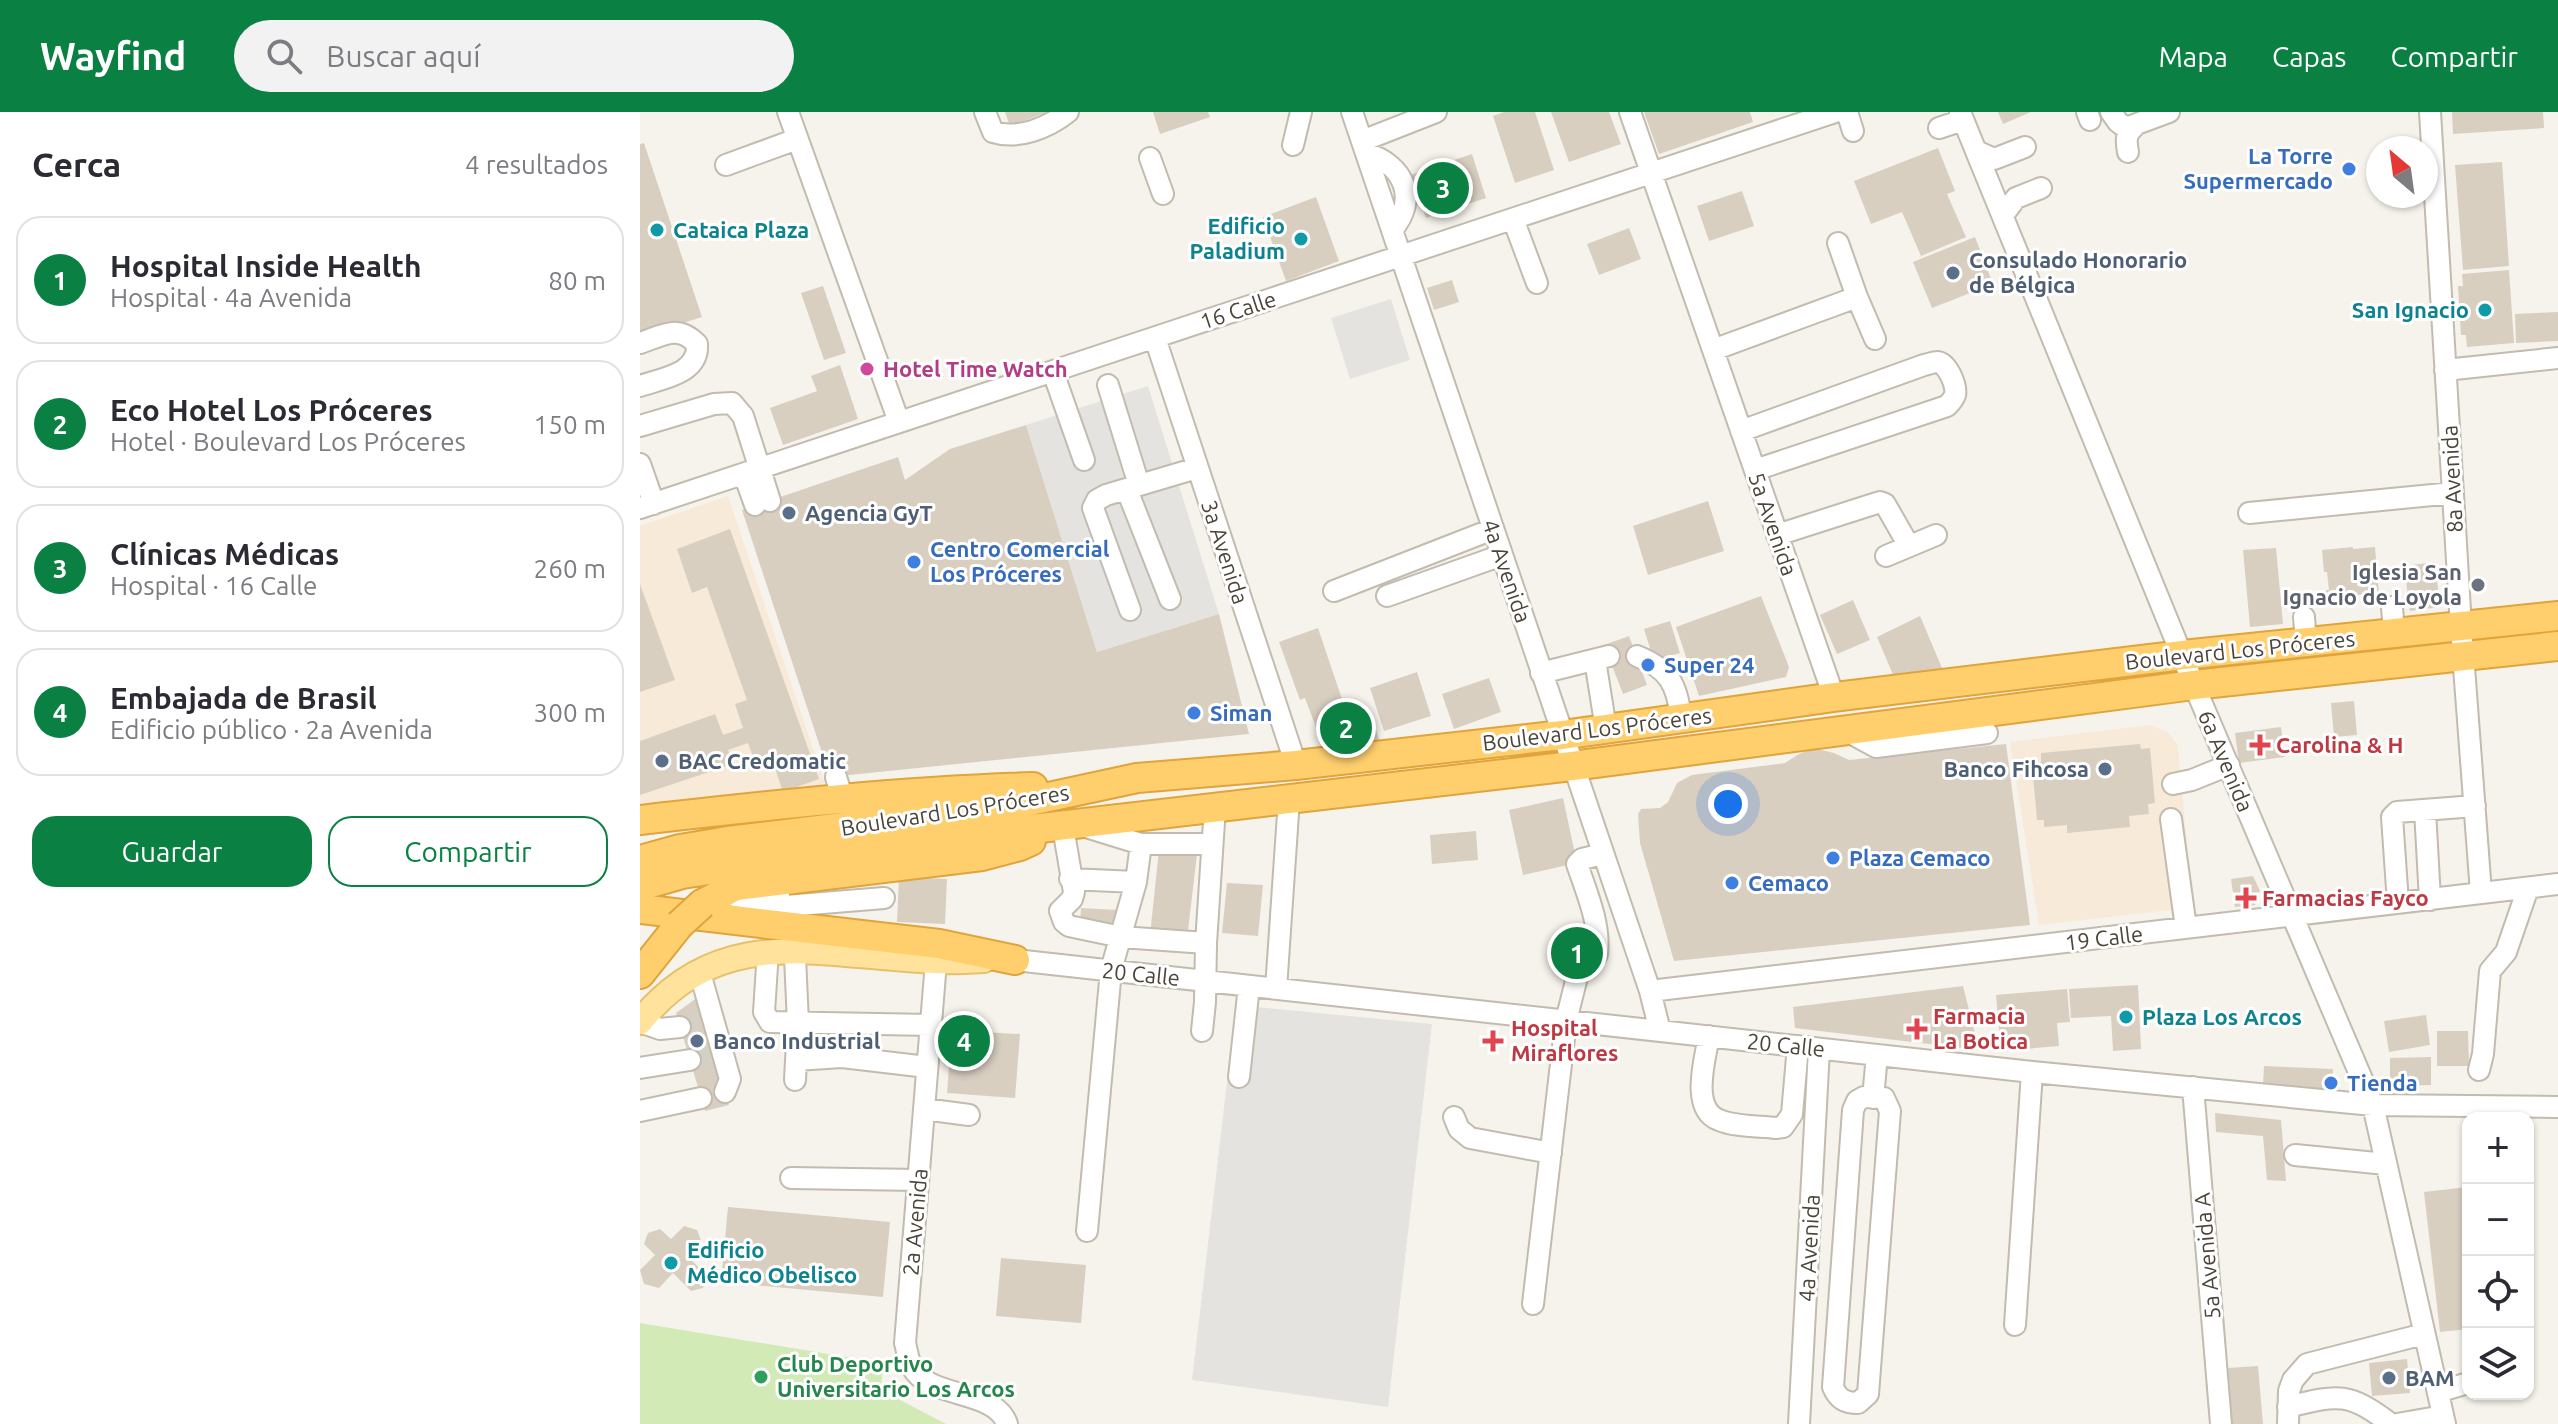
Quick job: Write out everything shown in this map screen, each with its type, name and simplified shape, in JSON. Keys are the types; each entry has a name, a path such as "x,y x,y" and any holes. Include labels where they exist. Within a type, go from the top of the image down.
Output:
{"highway":[{"name":"Boulevard Los Próceres","path":"640,860 728,841 993,809 1137,778 1296,765 1562,735 1834,697 2183,655 2305,630 2393,621 2461,627 2558,616"},
{"name":"Boulevard Los Próceres","path":"640,886 682,874 818,854 1572,766 2194,685 2558,646"},
{"path":"640,820 839,788 1137,778"},
{"path":"640,974 679,925 710,898 736,886 779,892 982,856 1020,846 1066,827"},
{"path":"640,909 939,944 1015,960"}],"main road":[{"path":"640,1022 665,996 700,973 728,960 768,951 798,950 936,962 1015,960"}],"street":[{"path":"788,112 899,422"},
{"path":"985,112 993,132 1008,137 1032,131 1068,112"},
{"path":"1293,145 1301,112"},
{"name":"4a Avenida","path":"1352,112 1650,991 1660,1031"},
{"path":"1364,147 1436,112"},
{"name":"5a Avenida","path":"1630,112 1834,697"},
{"name":"16 Calle","path":"647,506 1651,173 1791,119 1835,112"},
{"path":"2111,112 2126,128 2169,112"},
{"name":"8a Avenida","path":"2430,112 2461,627 2481,893"},
{"path":"1939,128 1962,116"},
{"name":"6a Avenida","path":"1962,116 2194,685 2373,1105 2444,1420"},
{"path":"2128,152 2128,131 2135,126"},
{"path":"726,165 797,139"},
{"path":"1976,151 1994,159 2025,147"},
{"path":"1150,158 1163,194"},
{"path":"2003,215 2016,198 2041,188"},
{"path":"1513,219 1537,283"},
{"path":"1838,243 1875,339"},
{"path":"1713,350 1857,297"},
{"path":"640,343 684,332 697,344 698,352 687,370 640,386"},
{"name":"3a Avenida","path":"1155,338 1296,765"},
{"path":"2445,370 2558,358"},
{"path":"1741,431 1924,365 1938,362 1946,366 1951,379 1954,398 1947,406 1755,470"},
{"path":"1053,372 1084,460"},
{"path":"1108,385 1133,488 1170,599"},
{"path":"640,426 714,404 732,403 743,416 751,472 762,503"},
{"path":"640,464 647,506"},
{"path":"1130,610 1093,508 1097,500 1106,495 1197,468"},
{"path":"2249,513 2296,517 2453,493"},
{"path":"1777,535 1880,502 1885,504 1909,546"},
{"path":"1334,591 1493,529"},
{"path":"1886,556 1936,535"},
{"path":"1387,596 1502,555"},
{"path":"1637,656 1656,664 1673,682 1681,718"},
{"path":"1541,673 1602,658 1606,729"},
{"path":"1843,729 1876,747 1987,733"},
{"path":"2173,784 2229,765"},
{"path":"1276,989 1289,799"},
{"path":"2398,903 2392,817 2397,812 2475,806"},
{"path":"1202,1031 1215,807"},
{"path":"2425,810 2430,900"},
{"path":"2171,819 2186,928"},
{"path":"1206,943 1121,937 1069,926 1060,911 1072,899 1074,892 1066,827 1141,844 1211,844"},
{"path":"1087,1231 1111,970 1136,882 1141,844"},
{"path":"1533,1304 1566,1021 1580,965 1597,954 1598,945 1587,893 1577,864 1582,859 1603,854"},
{"path":"1070,879 1136,882"},
{"name":"19 Calle","path":"1650,991 2558,884"},
{"path":"2479,1070 2490,971 2506,952 2528,888"},
{"path":"779,892 786,906 884,898"},
{"path":"798,950 795,957 798,1023 796,1070 842,1057 927,1067"},
{"path":"768,951 764,1012 770,1022 931,1025"},
{"name":"20 Calle","path":"1015,960 2032,1072 2373,1105 2558,1107"},
{"name":"2a Avenida","path":"936,962 905,1343 913,1369 936,1386 983,1401 1005,1418 1007,1424"},
{"path":"700,973 718,1054 730,1079 725,1092"},
{"path":"1239,1077 1249,986"},
{"path":"640,1022 660,1029 680,1027"},
{"path":"839,1024 842,1057"},
{"path":"1709,1036 1702,1089 1707,1109 1716,1120 1776,1128 1783,1127 1792,1114 1798,1046"},
{"name":"4a Avenida","path":"1799,1424 1819,1049"},
{"path":"1873,1098 1877,1055"},
{"path":"640,1068 690,1060"},
{"path":"2015,1325 2032,1072"},
{"name":"5a Avenida A","path":"2193,1087 2221,1424"},
{"path":"1864,1097 1873,1098 1884,1098 1890,1111 1868,1394 1858,1403 1850,1403 1837,1395 1833,1387 1853,1110 1857,1101 1864,1097"},
{"path":"640,1111 701,1098"},
{"path":"924,1109 969,1115"},
{"path":"1454,1117 1459,1129 1470,1138 1551,1153"},
{"path":"2295,1155 2386,1164"},
{"path":"791,1178 918,1180"},
{"path":"2424,1334 2307,1364 2293,1380 2289,1391 2288,1416 2334,1397 2362,1402 2394,1424 2444,1420"},
{"path":"2438,1392 2462,1385"}],"shaded area":[{"path":"1391,299 1410,360 1350,379 1331,318"},
{"path":"1148,386 1219,614 1097,652 1026,425"},
{"path":"728,496 826,787 640,811 640,526"},
{"path":"2151,725 2167,732 2178,745 2192,900 2179,909 2039,925 2010,742"},
{"path":"1236,1005 1432,1024 1388,1407 1192,1380"}],"green space":[{"name":"Club Deportivo Universitario Los Arcos","path":"640,1323 883,1363 881,1390 946,1424 640,1424"}],"building":[{"path":"1005,112 1048,112 1010,126"},
{"path":"1153,112 1208,112 1210,117 1160,134"},
{"path":"1504,112 1535,112 1554,170 1515,183 1493,116"},
{"path":"1551,112 1609,112 1621,144 1569,162"},
{"path":"1644,112 1750,112 1753,122 1659,154"},
{"path":"1998,112 2031,112 2003,124"},
{"path":"2452,112 2543,112 2544,128 2453,134"},
{"name":"Cataica Plaza","path":"644,143 702,317 640,337 640,144"},
{"path":"1938,148 1955,191 1947,194 1966,237 1921,256 1902,212 1871,224 1854,181"},
{"path":"1472,154 1486,198 1426,218 1411,175"},
{"path":"2502,162 2509,266 2463,270 2455,165"},
{"path":"1742,191 1754,226 1709,241 1697,206"},
{"name":"Edificio Paladium","path":"1316,197 1339,261 1286,281 1263,217"},
{"path":"1629,228 1641,259 1599,275 1587,244"},
{"name":"Consulado Honorario de Bélgica","path":"1975,237 1993,284 1932,308 1913,262"},
{"name":"San Ignacio","path":"2509,270 2514,343 2467,347 2466,335 2461,335 2458,286 2463,286 2462,274"},
{"path":"1452,280 1459,302 1434,310 1427,288"},
{"path":"823,286 846,353 824,360 801,293"},
{"path":"2558,312 2558,341 2516,343 2515,314"},
{"path":"840,365 858,419 783,445 770,408 817,391 811,376"},
{"name":"Centro Comercial Los Próceres","path":"1026,425 1097,652 1219,614 1249,734 830,777 742,510 898,457 905,480 950,449"},
{"path":"1708,501 1724,551 1648,575 1633,526"},
{"path":"730,529 819,779 783,792 775,768 766,769 762,760 755,762 748,743 728,750 733,764 640,795 640,741 715,714 723,735 743,728 735,704 747,700 707,587 692,593 677,549"},
{"path":"2375,547 2379,593 2326,598 2326,590 2329,590 2322,550"},
{"path":"2276,548 2283,624 2250,627 2243,550"},
{"path":"2435,562 2440,607 2410,611 2404,566"},
{"path":"640,584 675,680 640,692"},
{"path":"1761,596 1789,667 1786,677 1699,696 1676,627"},
{"path":"1853,600 1870,640 1837,654 1820,615"},
{"path":"1920,616 1942,668 1894,677 1877,637"},
{"path":"1670,621 1680,653 1654,661 1644,629"},
{"path":"1318,628 1347,714 1369,709 1380,742 1323,746 1305,698 1300,700 1279,642"},
{"path":"1629,636 1647,685 1623,694 1604,645"},
{"path":"1417,672 1431,716 1384,731 1370,688"},
{"path":"1489,678 1501,712 1454,729 1442,694"},
{"path":"2354,701 2357,735 2334,737 2331,703"},
{"name":"Carolina & H","path":"2281,727 2285,757 2239,763 2235,733"},
{"name":"Plaza Cemaco","path":"2006,744 2030,925 1674,961 1640,843 1638,814 1641,809 1660,808 1668,802 1677,783 1692,775 1785,763 1814,748 1849,760"},
{"path":"2140,744 2141,749 2150,748 2155,803 2148,804 2149,814 2129,816 2130,827 2067,833 2067,825 2044,827 2044,820 2037,820 2032,763 2041,762 2041,753"},
{"path":"1563,798 1577,863 1523,875 1509,810"},
{"path":"1476,831 1478,860 1432,864 1430,835"},
{"path":"1159,850 1197,854 1187,939 1150,935"},
{"name":"Farmacias Fayco","path":"2253,876 2260,891 2255,905 2235,907 2231,879"},
{"path":"899,877 947,879 945,924 897,922"},
{"path":"1227,883 1263,885 1258,936 1222,933"},
{"path":"1081,908 1118,910 1116,929 1080,927"},
{"name":"Plaza Los Arcos","path":"2138,985 2141,1049 2113,1051 2111,1016 2071,1018 2069,989"},
{"path":"1963,986 1979,1050 1795,1028 1793,1007"},
{"path":"2067,989 2070,1022 2057,1023 2059,1046 2001,1051 1996,995"},
{"name":"Banco Industrial","path":"698,997 729,1105 705,1111 676,1013"},
{"path":"2426,1015 2430,1045 2389,1052 2384,1021"},
{"path":"963,1031 1020,1034 1015,1098 947,1093 951,1040"},
{"path":"2437,1031 2468,1031 2469,1066 2437,1066"},
{"path":"2431,1057 2431,1085 2390,1086 2390,1058"},
{"path":"2264,1066 2333,1069 2332,1089 2263,1085"},
{"path":"2215,1113 2281,1120 2286,1181 2267,1180 2263,1136 2216,1132"},
{"path":"2462,1188 2462,1330 2440,1332 2424,1192"},
{"path":"728,1207 890,1222 883,1297 721,1282"},
{"name":"Edificio Médico Obelisco","path":"684,1226 697,1230 702,1243 688,1257 707,1275 703,1288 691,1291 673,1273 659,1288 644,1284 640,1270 655,1255 644,1244 648,1233 660,1229 671,1239"},
{"path":"1001,1258 1086,1265 1081,1323 996,1316"},
{"name":"BAM","path":"2407,1359 2410,1393 2372,1396 2369,1363"},
{"path":"2258,1366 2263,1424 2232,1424 2228,1368"}],"tunnel":[{"path":"680,1027 705,1022"},
{"path":"690,1060 714,1055"}],"place":[{"name":"La Torre Supermercado","path":"2349,169"},
{"name":"Clínicas Médicas","path":"1443,188"},
{"name":"Cataica Plaza","path":"657,230"},
{"name":"Edificio Paladium","path":"1301,239"},
{"name":"Consulado Honorario de Bélgica","path":"1953,273"},
{"name":"San Ignacio","path":"2485,310"},
{"name":"Hotel Time Watch","path":"867,369"},
{"name":"Agencia GyT","path":"789,513"},
{"name":"Centro Comercial Los Próceres","path":"914,562"},
{"name":"Iglesia San Ignacio de Loyola","path":"2478,585"},
{"name":"Super 24","path":"1648,665"},
{"name":"Siman","path":"1194,713"},
{"name":"Eco Hotel Los Próceres","path":"1346,728"},
{"name":"Carolina & H","path":"2260,745"},
{"name":"BAC Credomatic","path":"662,761"},
{"name":"Banco Fihcosa","path":"2105,769"},
{"name":"Plaza Cemaco","path":"1833,858"},
{"name":"Cemaco","path":"1732,883"},
{"name":"Farmacias Fayco","path":"2246,898"},
{"name":"Hospital Inside Health","path":"1577,953"},
{"name":"Plaza Los Arcos","path":"2126,1017"},
{"name":"Farmacia La Botica","path":"1917,1029"},
{"name":"Banco Industrial","path":"697,1041"},
{"name":"Embajada de Brasil","path":"964,1041"},
{"name":"Hospital Miraflores","path":"1493,1041"},
{"name":"Tienda","path":"2331,1083"},
{"name":"Edificio Médico Obelisco","path":"671,1263"},
{"name":"Club Deportivo Universitario Los Arcos","path":"761,1377"},
{"name":"BAM","path":"2389,1378"}]}
